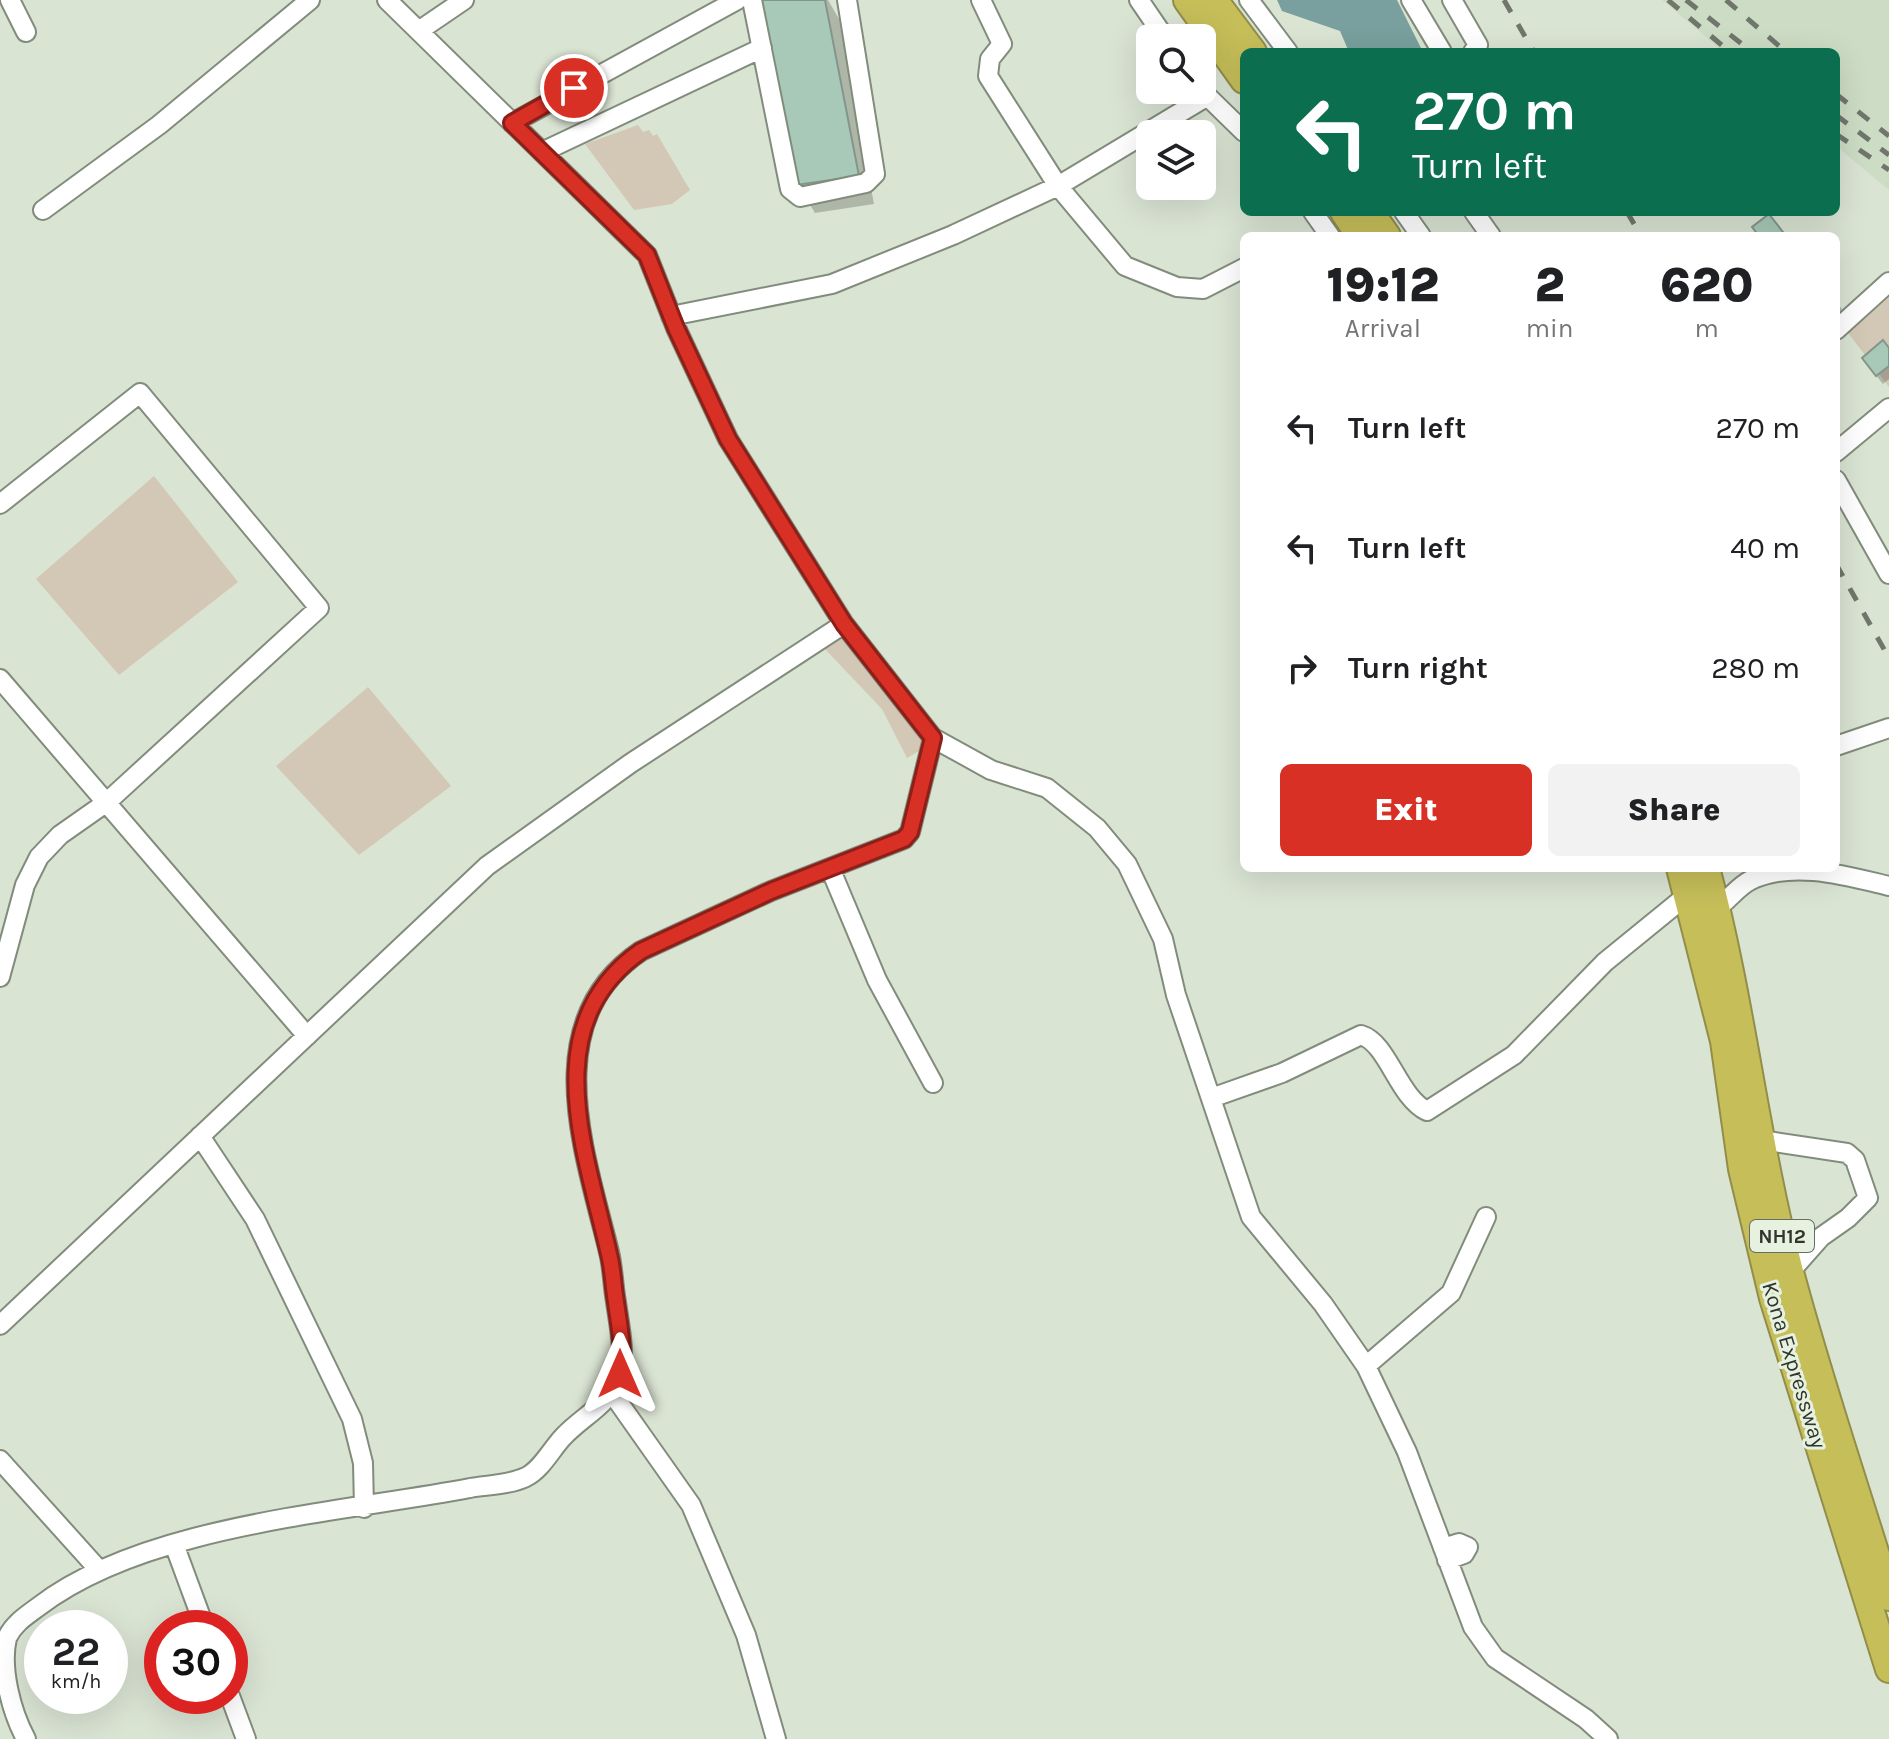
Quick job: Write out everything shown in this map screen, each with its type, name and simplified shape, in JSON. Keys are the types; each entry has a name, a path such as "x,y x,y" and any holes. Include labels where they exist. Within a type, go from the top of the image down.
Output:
{"highway":[{"path":"1187,0 1240,74"},
{"path":"1214,0 1250,48"},
{"name":"Kona Expressway","path":"1682,872 1756,1158 1889,1597"},
{"name":"Kona Expressway","path":"1707,872 1717,908 1756,1158 1773,1298 1889,1669"}],"street":[{"path":"10,0 26,32"},
{"path":"43,210 159,125 310,0"},
{"path":"387,0 647,255 671,316 728,439 844,624 933,738 991,770 1047,788 1097,828 1127,864 1163,939 1176,995 1214,1097 1251,1217 1323,1304 1366,1366 1407,1452 1473,1627 1495,1658 1586,1719 1608,1739"},
{"path":"420,30 464,0"},
{"path":"512,123 737,0"},
{"path":"752,0 794,195 800,197 866,183 876,170 847,0"},
{"path":"981,0 1002,44 990,59 988,76 1058,186 1125,266 1177,287 1203,289 1240,270"},
{"path":"1139,0 1155,24"},
{"path":"1249,0 1285,48"},
{"path":"1411,0 1440,48"},
{"path":"1452,0 1478,45 1476,48"},
{"path":"542,152 762,48"},
{"path":"671,316 832,284 953,235 1058,186 1188,104"},
{"path":"1215,104 1240,128"},
{"path":"1840,326 1889,282"},
{"path":"0,504 140,393 319,608 107,802 60,835 39,857 25,885 0,977"},
{"path":"1840,449 1889,408"},
{"path":"1840,487 1889,574"},
{"path":"0,1325 487,866 631,763 844,624"},
{"path":"0,679 307,1036"},
{"path":"1840,745 1889,728"},
{"path":"26,1739 3,1680 3,1648 15,1624 53,1595 99,1570 174,1544 320,1513 364,1508 528,1476 564,1435 591,1416 612,1393 622,1366 619,1323 610,1257 577,1109 580,1036 593,1005 622,964 641,951 771,891 904,839 910,832 933,738"},
{"path":"830,868 877,980 933,1083"},
{"path":"1717,908 1751,880 1797,872"},
{"path":"1813,872 1889,886"},
{"path":"1214,1097 1282,1073 1361,1035 1374,1043 1418,1106 1427,1111 1435,1108 1514,1055 1605,962 1686,896"},
{"path":"200,1136 255,1219 352,1419 363,1463 364,1508"},
{"path":"1756,1158 1847,1153 1855,1160 1868,1198 1848,1218 1821,1237 1790,1272"},
{"path":"1366,1366 1451,1293 1486,1217"},
{"path":"612,1393 691,1505 746,1635 776,1739"},
{"path":"0,1460 99,1570"},
{"path":"174,1544 198,1610"},
{"path":"1445,1554 1464,1554 1475,1544"},
{"path":"237,1714 246,1739"}],"shaded area":[{"path":"1662,0 1889,0 1889,190 1840,149 1840,48 1719,48"},
{"path":"638,125 643,132 649,130 653,136 657,134 690,190 672,204 634,210 585,144"},
{"path":"1889,294 1889,387 1846,330"},
{"path":"154,476 238,582 119,675 36,579"},
{"path":"843,627 923,729 919,751 907,758 882,709 823,647"},
{"path":"368,687 451,786 359,855 276,766"}],"water":[{"path":"1277,0 1397,0 1421,48 1347,48 1340,31 1282,11"}],"building":[{"path":"760,0 825,0 859,176 796,185"},
{"path":"1771,216 1783,232 1756,232 1752,227"},
{"path":"1883,340 1889,348 1889,366 1876,376 1862,358"}],"railway":[{"path":"1504,0 1532,48"},
{"path":"1668,0 1725,48"},
{"path":"1686,0 1747,48"},
{"path":"1726,0 1781,48"},
{"path":"1840,97 1889,136"},
{"path":"1840,118 1889,155"},
{"path":"1840,137 1889,170"},
{"path":"1629,216 1639,232"},
{"path":"1840,571 1889,658"}],"route":[{"path":"574,88 512,123 647,255 676,328 728,439 844,624 933,738 910,832 904,839 771,891 641,951 622,964 593,1005 580,1036 576,1096 585,1155 610,1257 619,1323 620,1374"}]}
